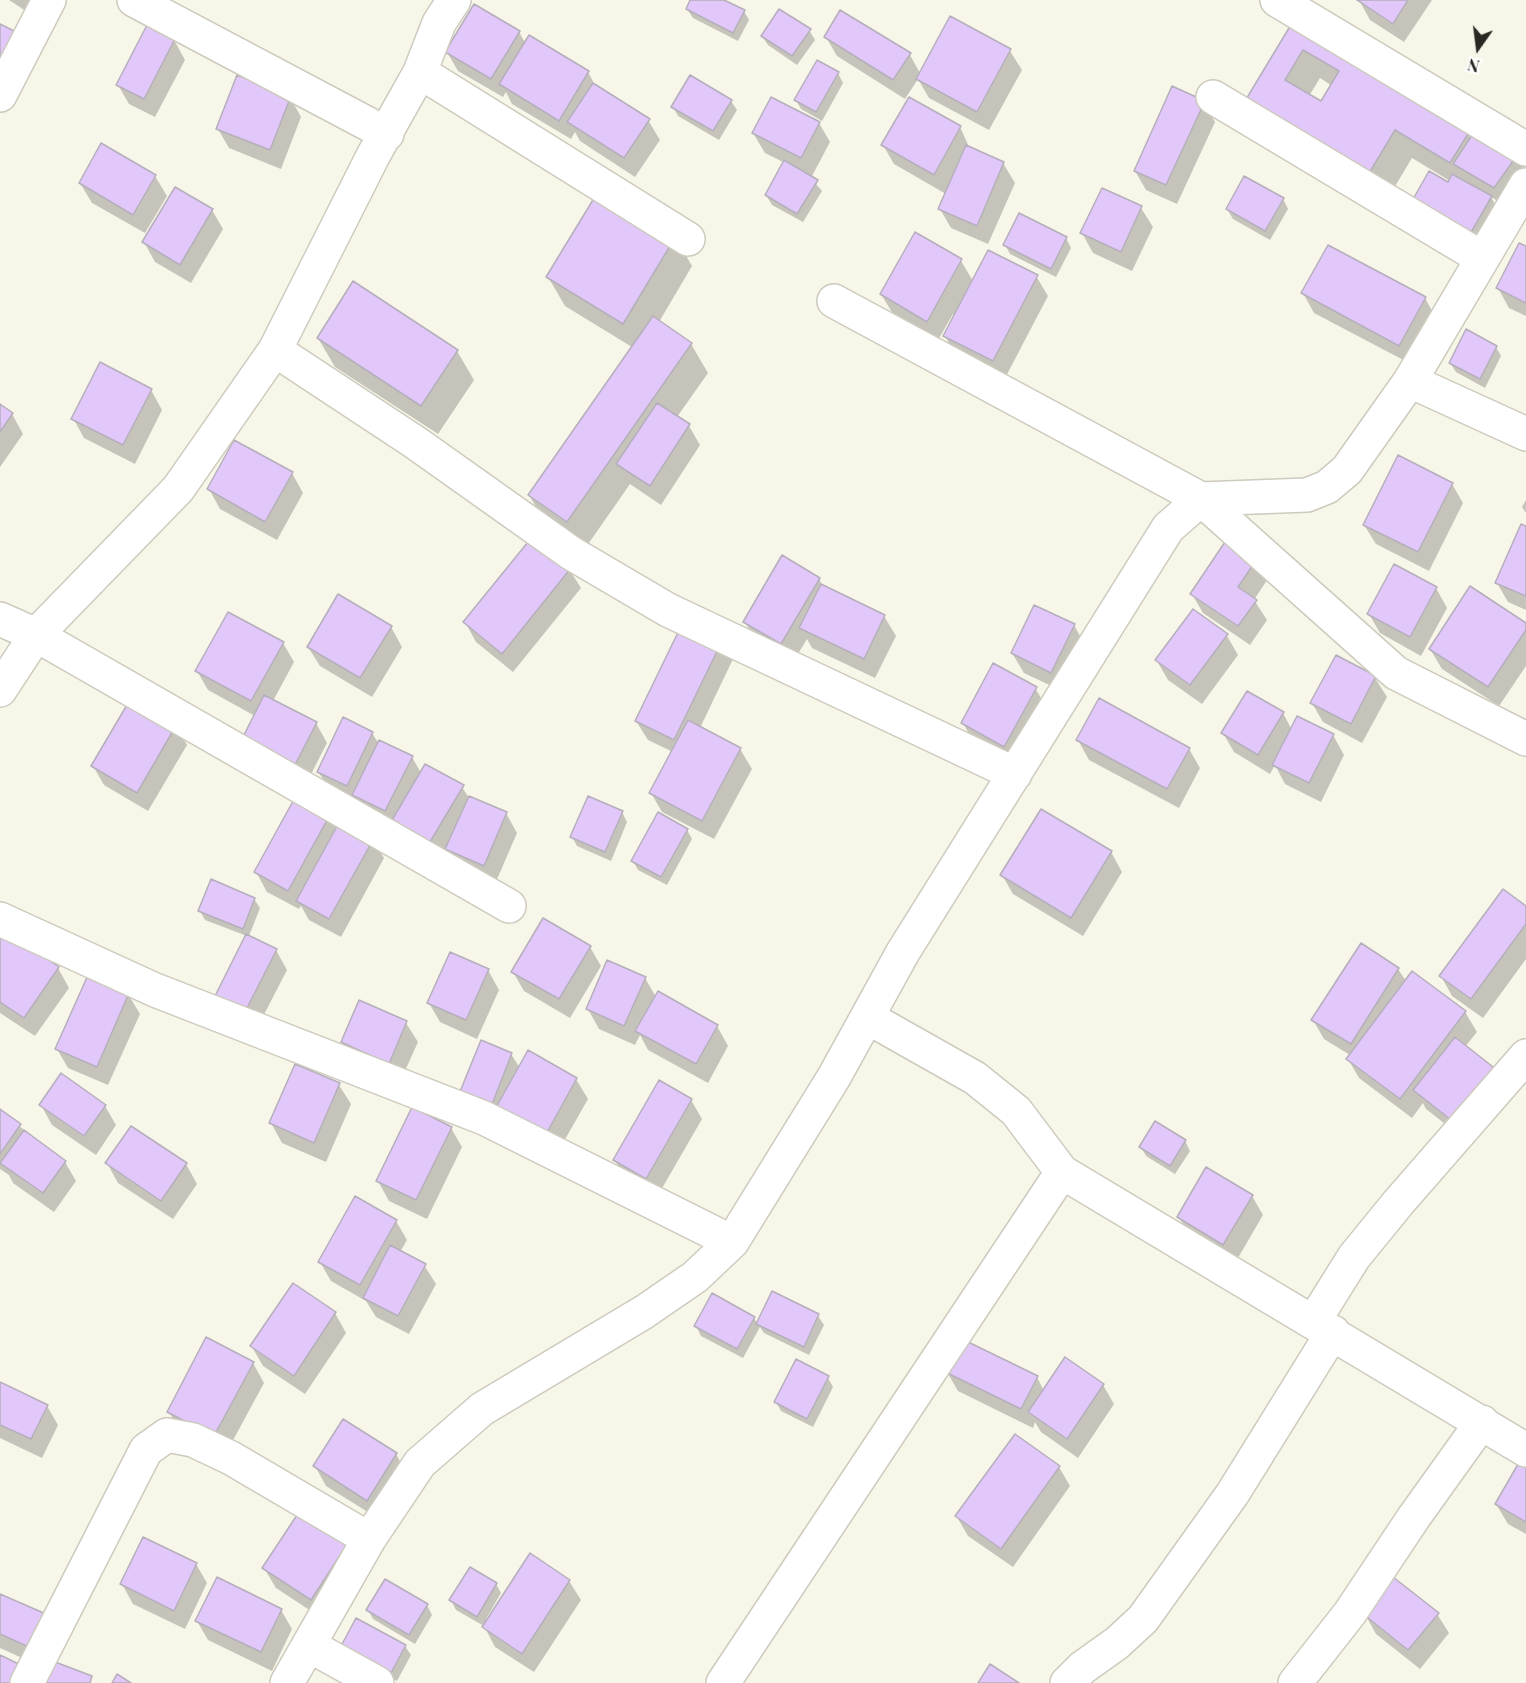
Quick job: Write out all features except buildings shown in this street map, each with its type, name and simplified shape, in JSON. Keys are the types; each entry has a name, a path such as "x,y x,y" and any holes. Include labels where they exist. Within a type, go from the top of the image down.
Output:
{"street":[{"path":"0,96 49,0"},
{"path":"135,0 387,134"},
{"path":"0,690 36,635 178,489 275,350 374,154 420,72 439,22 454,0"},
{"path":"1277,0 1526,150"},
{"path":"420,72 688,239"},
{"path":"1213,98 1482,258"},
{"path":"287,1683 369,1539 420,1463 482,1409 644,1312 695,1277 732,1242 834,1077 903,952 1168,528 1201,499 1282,498 1307,495 1327,487 1347,470 1410,381 1526,185"},
{"path":"834,301 1201,499 1396,673 1526,739"},
{"path":"275,350 416,443 571,553 668,610 1015,774"},
{"path":"1410,381 1526,434"},
{"path":"0,618 36,635 509,906"},
{"path":"0,919 155,990 484,1118 732,1242"},
{"path":"867,1017 975,1078 1017,1112 1062,1172 1526,1449"},
{"path":"1067,1683 1082,1668 1117,1643 1143,1619 1233,1493 1323,1327 1354,1257 1526,1056"},
{"path":"723,1683 1062,1172"},
{"path":"1295,1683 1350,1614 1414,1516 1482,1422"},
{"path":"27,1683 146,1450 167,1435 194,1440 231,1458 369,1539"},
{"path":"310,1646 377,1683"}]}
